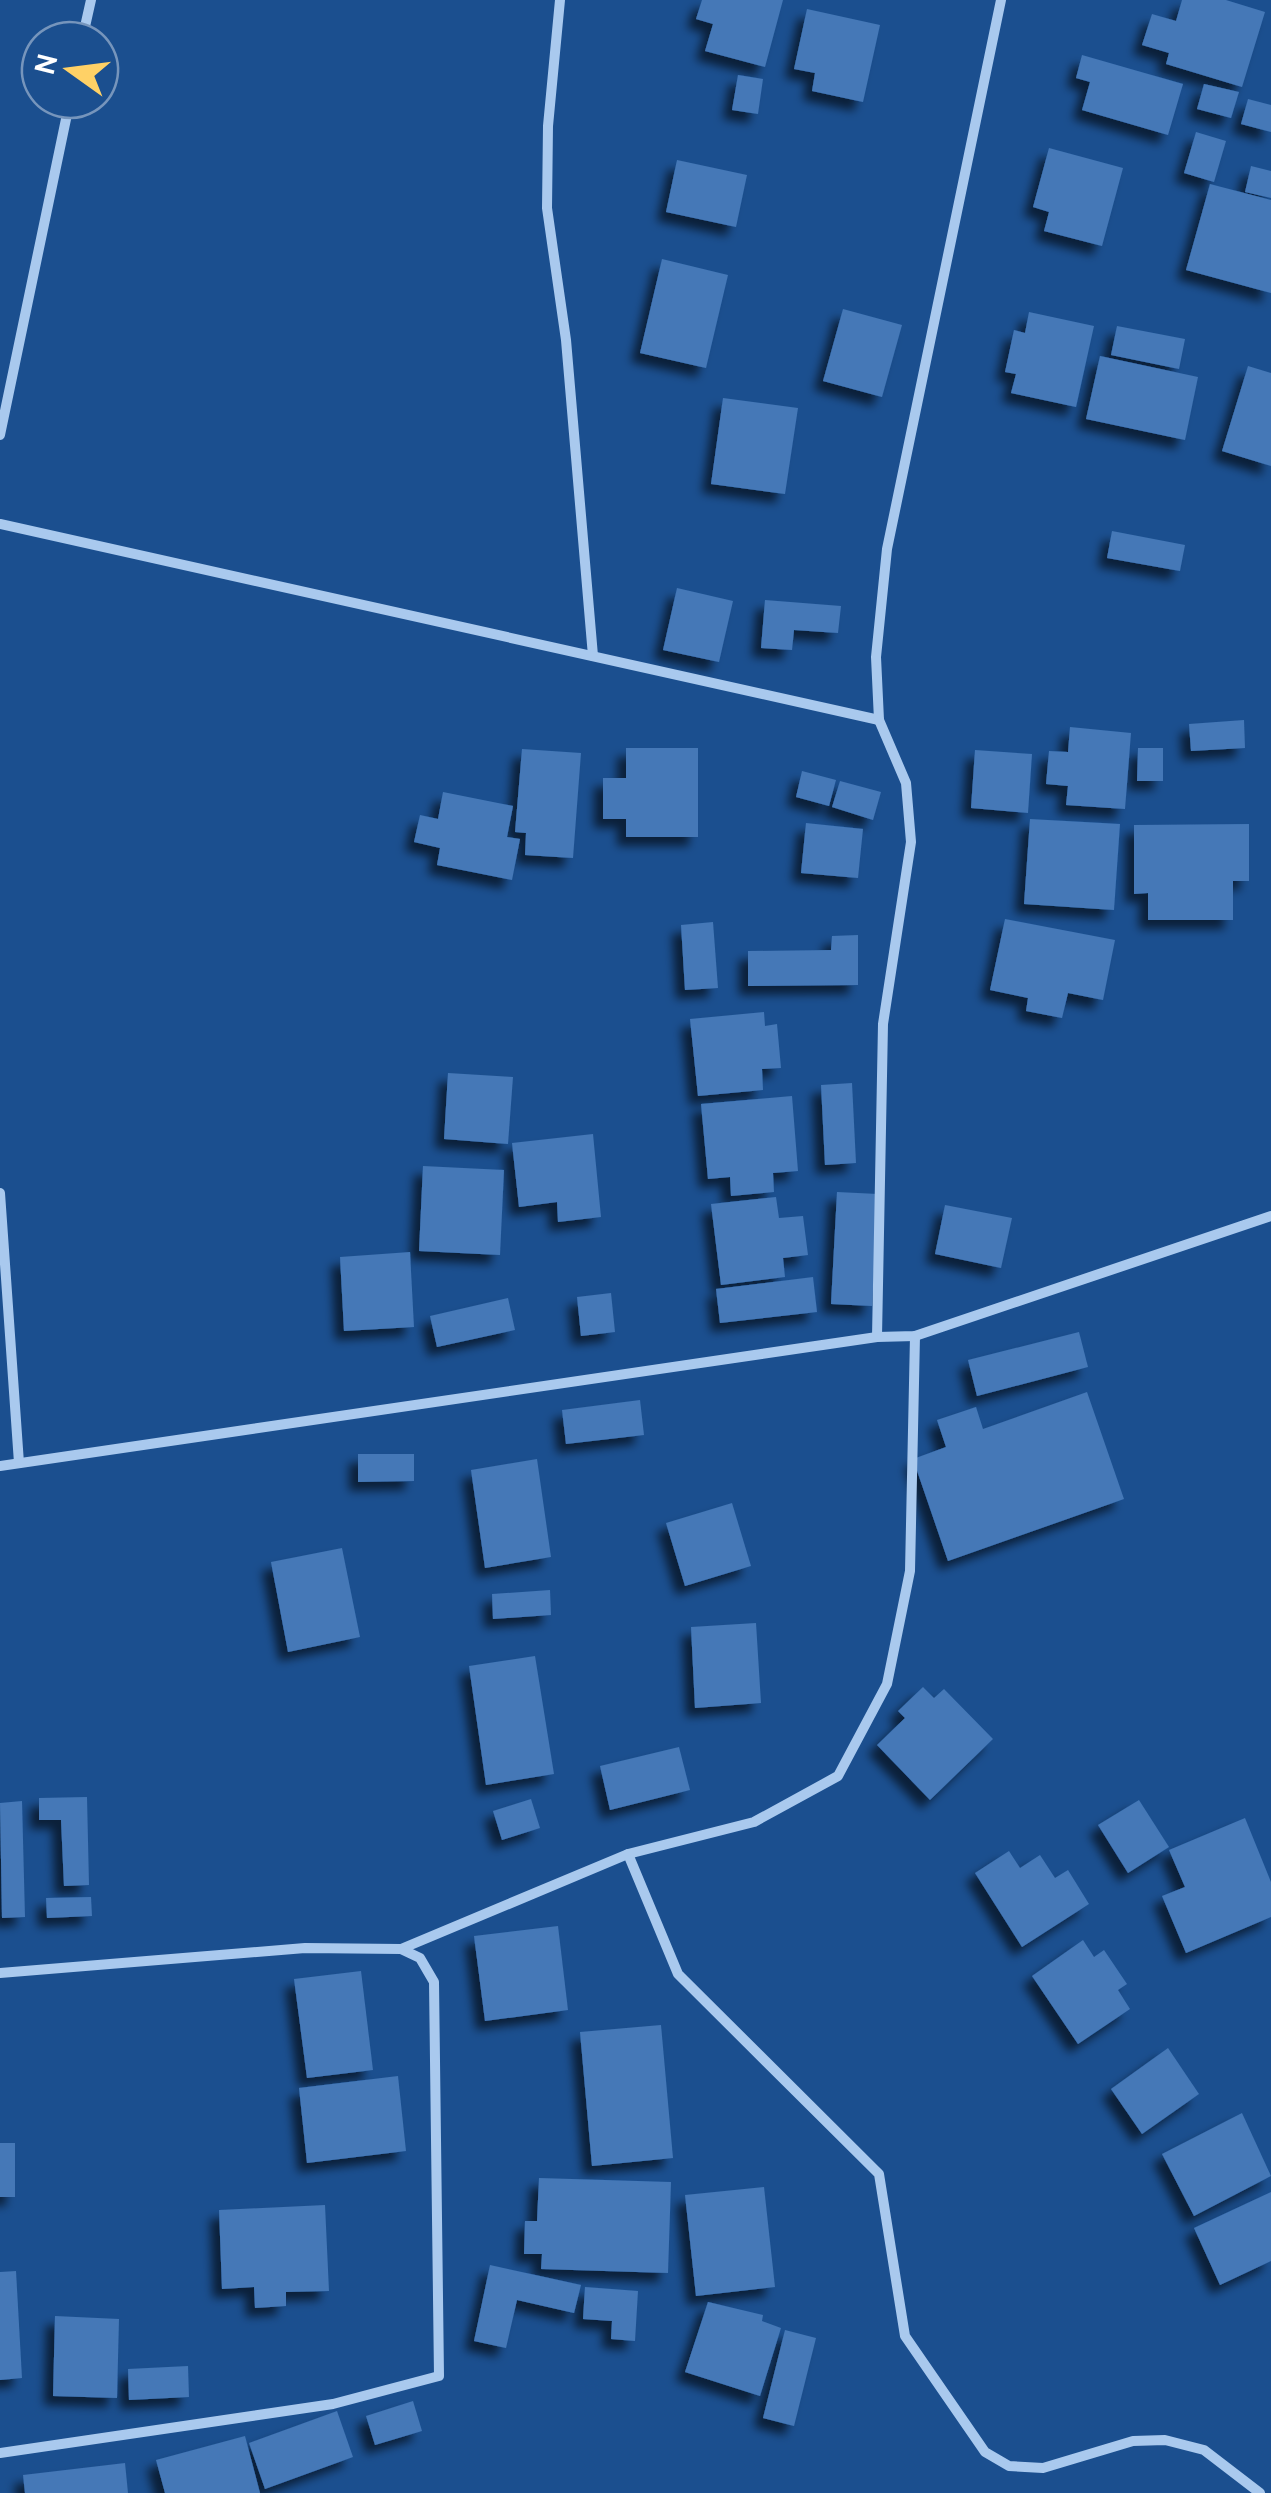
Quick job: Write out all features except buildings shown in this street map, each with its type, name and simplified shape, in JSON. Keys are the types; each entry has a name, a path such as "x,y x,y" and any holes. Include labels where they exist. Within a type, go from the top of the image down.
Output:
{"street":[{"path":"560,0 548,126 547,208 566,340 593,656"},
{"path":"877,1337 883,1024 911,842 906,784 879,720 876,657 887,549 1001,0"},
{"path":"0,436 66,120"},
{"path":"0,524 879,720"},
{"path":"0,1194 19,1463"},
{"path":"0,1466 877,1337 914,1336 1271,1216"},
{"path":"0,1973 305,1948 401,1949 628,1854 754,1822 838,1776 888,1684 910,1571 914,1336"},
{"path":"628,1854 678,1974 878,2174 905,2336 985,2452 1008,2466 1043,2468 1132,2441 1165,2440 1204,2450 1260,2493"},
{"path":"0,2453 334,2404 439,2376 434,1982 420,1958 401,1949"}]}
